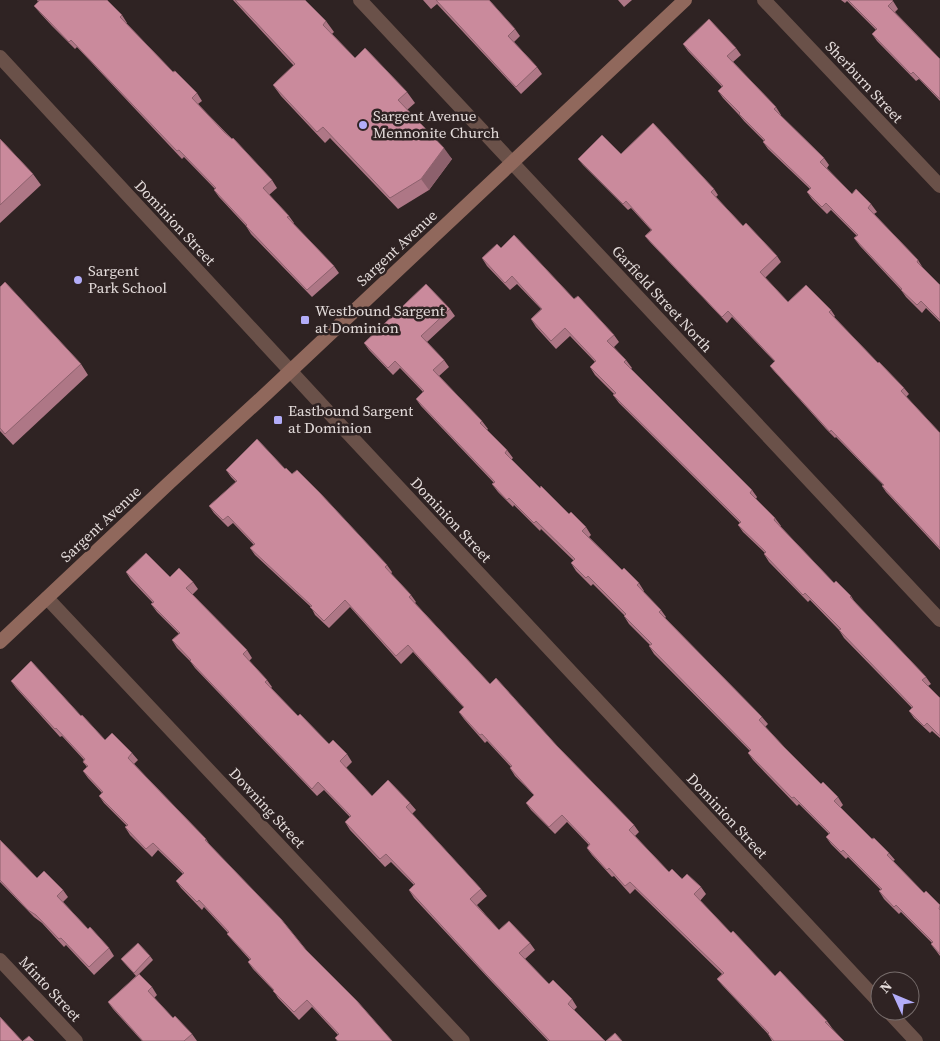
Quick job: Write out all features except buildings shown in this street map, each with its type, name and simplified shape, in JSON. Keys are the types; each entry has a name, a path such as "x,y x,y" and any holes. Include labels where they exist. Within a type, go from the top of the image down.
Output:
{"main road":[{"name":"Sargent Avenue","path":"0,642 685,0"}],"street":[{"name":"Garfield Street North","path":"360,0 940,620"},
{"name":"Sherburn Street","path":"764,0 940,186"},
{"name":"Dominion Street","path":"0,57 290,371 870,992"},
{"name":"Downing Street","path":"47,598 463,1041"},
{"name":"Minto Street","path":"0,960 76,1041"},
{"path":"897,1021 916,1041"}],"place":[{"name":"Sargent Avenue Mennonite Church","path":"363,125"},
{"name":"Sargent Park School","path":"78,280"},
{"name":"Westbound Sargent at Dominion","path":"305,320"},
{"name":"Eastbound Sargent at Dominion","path":"278,420"}]}
